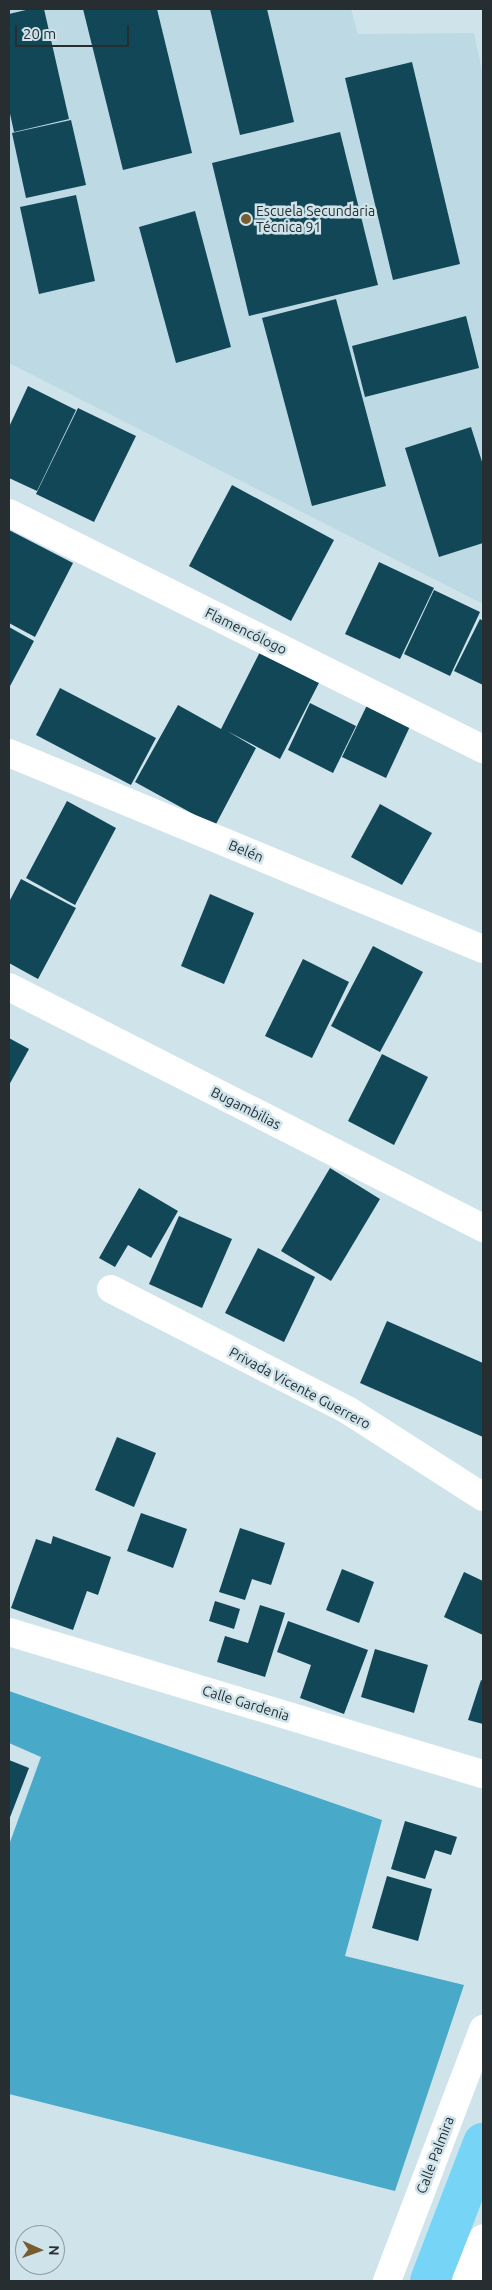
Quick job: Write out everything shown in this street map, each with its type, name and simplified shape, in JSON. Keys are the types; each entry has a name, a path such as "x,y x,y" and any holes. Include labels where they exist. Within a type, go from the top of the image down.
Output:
{"street":[{"name":"Flamencólogo","path":"9,513 483,749"},
{"name":"Belén","path":"9,753 483,949"},
{"name":"Bugambilias","path":"9,987 483,1228"},
{"name":"Privada Vicente Guerrero","path":"111,1289 349,1411 483,1497"},
{"name":"Calle Gardenia","path":"9,1632 483,1774"},
{"name":"Calle Palmira","path":"388,2281 483,2030"},
{"path":"466,2281 483,2238"}],"shaded area":[{"name":"Escuela Secundaria Técnica 91","path":"9,9 351,9 358,34 474,33 483,75 483,604 9,363"},
{"path":"9,1691 382,1820 345,1956 464,1985 395,2191 9,2094 9,1845 41,1757 9,1743"}],"building":[{"path":"30,9 44,9 69,119 14,132 9,109 9,14"},
{"path":"83,9 157,9 192,153 123,170"},
{"path":"210,9 267,9 294,122 240,135"},
{"path":"412,62 460,264 393,280 345,78"},
{"path":"71,120 86,185 26,198 12,133"},
{"path":"340,132 378,285 249,316 212,163"},
{"path":"76,195 95,281 39,294 20,207"},
{"path":"195,211 231,347 176,363 139,227"},
{"path":"336,299 386,486 312,506 262,318"},
{"path":"466,316 479,368 365,397 352,346"},
{"path":"28,386 76,410 37,491 9,478 9,427"},
{"path":"78,408 136,436 94,522 36,494"},
{"path":"471,427 483,465 483,543 439,557 405,448"},
{"path":"232,485 334,540 291,621 189,566"},
{"path":"9,530 73,563 35,637 9,623"},
{"path":"379,562 434,588 400,659 345,634"},
{"path":"434,590 480,612 450,676 404,654"},
{"path":"480,619 483,621 483,685 454,671"},
{"path":"9,627 34,641 9,688"},
{"path":"264,644 323,675 280,759 227,731 256,748 215,826 135,782 178,705 221,729"},
{"path":"60,688 156,738 131,785 36,735"},
{"path":"369,701 412,722 386,778 342,757"},
{"path":"310,703 356,726 333,773 288,750"},
{"path":"67,801 116,828 75,905 26,878"},
{"path":"380,804 432,833 402,885 351,857"},
{"path":"21,879 76,908 38,979 9,963 9,902"},
{"path":"210,894 254,913 224,984 181,966"},
{"path":"373,946 423,972 380,1052 331,1026"},
{"path":"303,959 349,982 312,1058 265,1036"},
{"path":"9,1038 29,1049 9,1085"},
{"path":"382,1054 428,1077 394,1145 348,1121"},
{"path":"330,1168 380,1199 331,1281 281,1251"},
{"path":"139,1188 178,1211 151,1258 128,1245 115,1267 99,1258"},
{"path":"179,1216 232,1239 202,1308 149,1284"},
{"path":"258,1248 315,1277 284,1342 225,1313"},
{"path":"387,1321 483,1363 483,1437 360,1383"},
{"path":"117,1437 156,1453 134,1507 95,1490"},
{"path":"141,1513 187,1529 173,1568 127,1551"},
{"path":"240,1528 285,1543 271,1585 252,1579 245,1600 219,1592"},
{"path":"53,1536 111,1557 98,1595 87,1591 73,1630 11,1608 36,1539 51,1544"},
{"path":"342,1569 374,1582 359,1623 326,1610"},
{"path":"464,1572 483,1581 483,1635 444,1617"},
{"path":"215,1601 240,1609 234,1629 209,1621"},
{"path":"260,1605 285,1613 265,1677 217,1662 225,1636 248,1643"},
{"path":"288,1621 368,1650 344,1714 300,1698 311,1665 277,1652"},
{"path":"375,1649 428,1665 414,1713 361,1697"},
{"path":"481,1680 483,1681 483,1724 468,1720"},
{"path":"9,1760 29,1768 9,1820"},
{"path":"405,1821 457,1837 451,1855 435,1850 425,1879 391,1869"},
{"path":"387,1876 432,1889 418,1941 372,1928"}],"waterway":[{"path":"430,2281 483,2143"}],"place":[{"name":"Escuela Secundaria Técnica 91","path":"246,219"}]}
